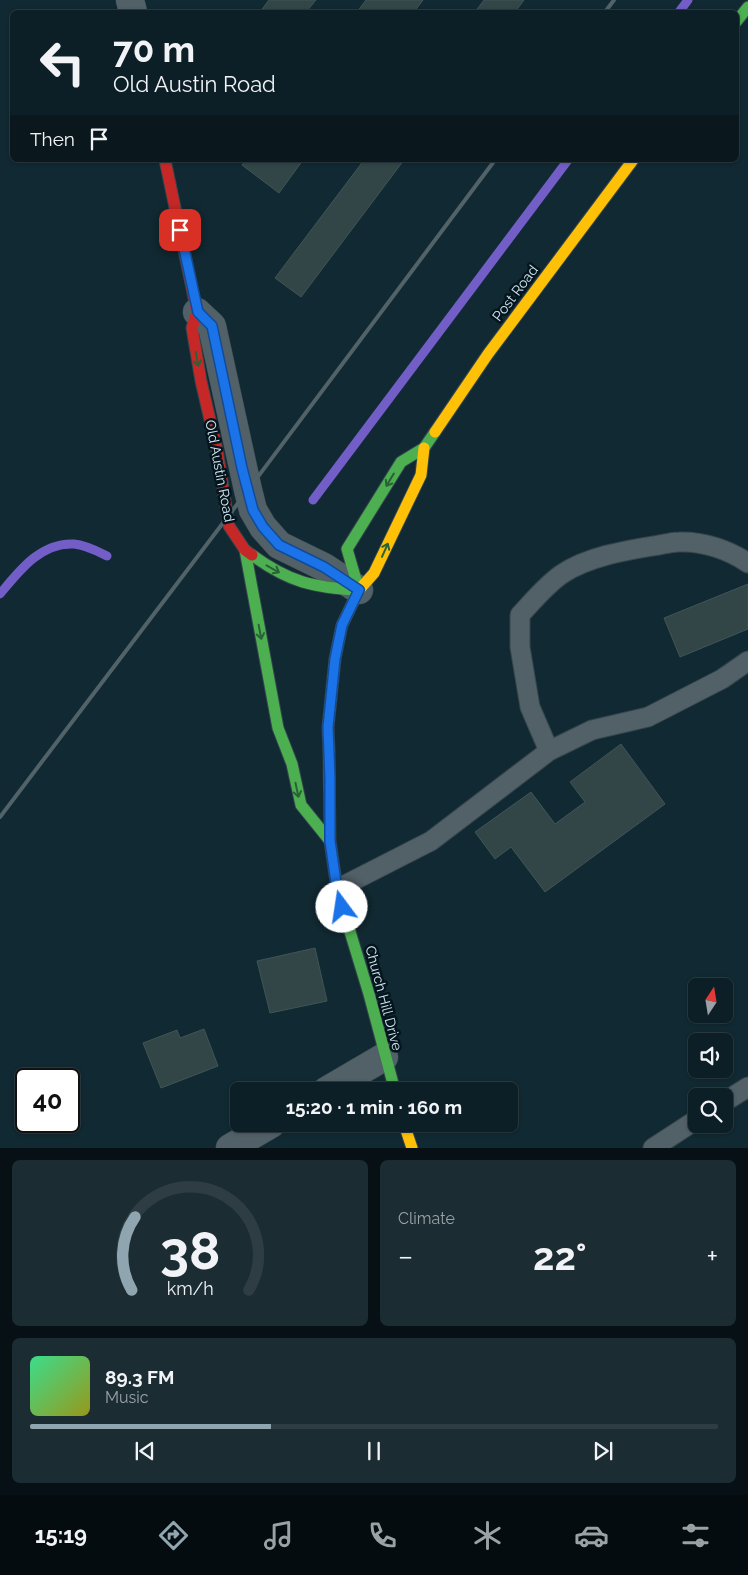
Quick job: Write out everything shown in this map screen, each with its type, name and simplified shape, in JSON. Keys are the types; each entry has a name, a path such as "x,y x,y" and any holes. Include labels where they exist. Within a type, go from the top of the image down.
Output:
{"street":[{"path":"739,18 748,7"},
{"name":"Old Austin Road","path":"165,162 198,312 212,326 242,468 253,510 263,527 279,545 324,567 359,590"},
{"name":"Post Road","path":"359,590 347,549 401,462 424,448 488,354 632,162"},
{"name":"Old Austin Road","path":"198,312 192,328 201,382 217,450 229,526 245,550 270,568 298,582 330,590 359,590"},
{"name":"Post Road","path":"359,590 374,574 421,475 424,448"},
{"path":"245,550 278,728 292,764 300,805 330,841"},
{"name":"Church Hill Drive","path":"359,590 342,625 334,669 328,727 330,841 337,889 369,994 392,1082"},
{"path":"341,1082 384,1057"},
{"path":"230,1148 257,1132"},
{"path":"407,1132 412,1148"}],"lane":[{"path":"549,751 530,707 520,647 520,614 537,596 562,574 582,564 621,552 679,542 707,544 739,556 748,563"},
{"path":"337,889 431,841 549,751 592,730 648,717 722,679 748,661"},
{"path":"733,1096 748,1087"},
{"path":"652,1148 688,1125"}],"building":[{"path":"269,0 316,0 308,10 262,10"},
{"path":"366,0 423,0 416,10 358,10"},
{"path":"484,0 524,0 516,10 476,10"},
{"path":"244,162 302,162 279,193 242,165"},
{"path":"362,162 402,162 301,297 275,278"},
{"path":"748,584 748,629 680,657 664,618"},
{"path":"621,744 665,804 545,892 511,847 495,859 475,832 531,792 555,824 585,802 570,782"},
{"path":"315,948 327,1001 270,1013 257,961"},
{"path":"204,1029 218,1066 161,1088 143,1043 177,1030 180,1038"}],"waterway":[{"path":"680,10 688,0"},
{"path":"313,500 566,162"},
{"path":"0,594 23,568 41,553 51,548 74,544 107,556"}],"railway":[{"path":"606,10 614,0"},
{"path":"0,817 494,162"}],"traffic: fast":[{"path":"739,18 748,7"},
{"path":"359,590 347,549 401,462 424,448 435,432"},
{"path":"245,550 278,728 292,764 301,805 330,841"},
{"path":"252,555 278,572 302,582 359,590"},
{"path":"329,752 330,841 337,889 369,994 393,1082"}],"traffic: slow":[{"path":"435,432 488,354 632,162"},
{"path":"329,752 328,727 335,659 342,625 359,590 374,573 421,475 424,448"},
{"path":"407,1132 412,1148"}],"traffic: jam":[{"path":"165,162 197,312 192,328 201,381 217,450 229,526 245,550 252,555"}],"route":[{"path":"180,230 198,312 212,326 242,468 253,510 263,527 279,545 324,567 359,590 342,625 335,659 328,727 330,841 337,889 342,907"}]}
